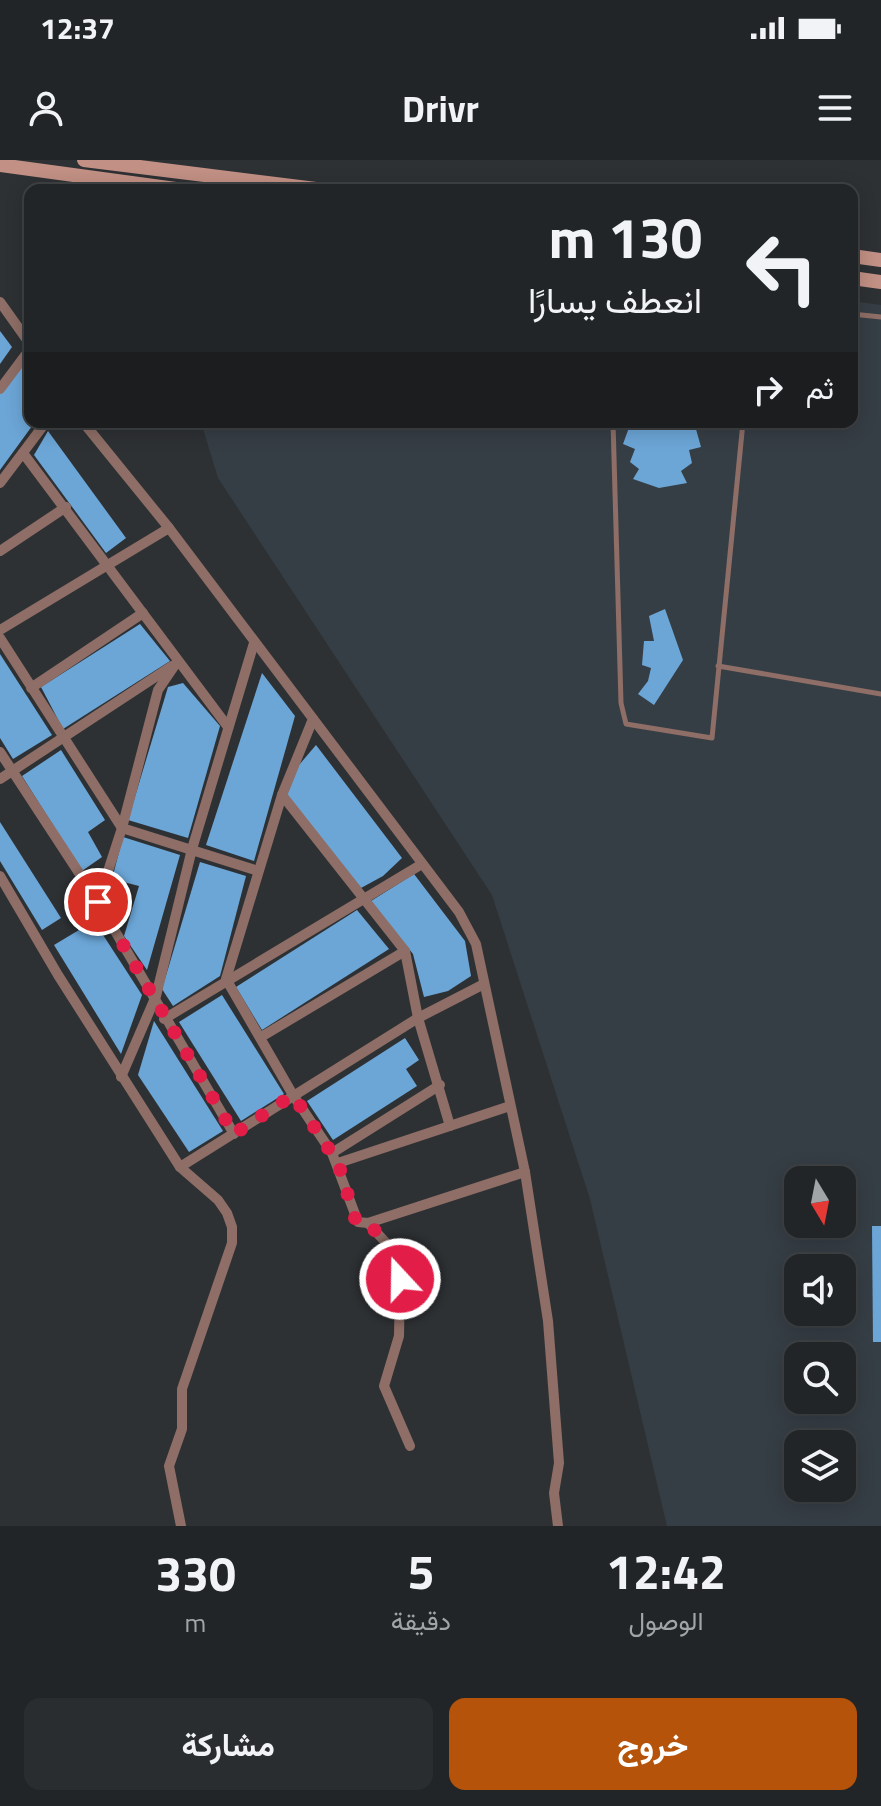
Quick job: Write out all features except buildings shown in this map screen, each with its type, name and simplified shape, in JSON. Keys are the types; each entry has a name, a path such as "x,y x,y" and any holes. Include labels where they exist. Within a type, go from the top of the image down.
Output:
{"main road":[{"path":"84,160 276,184"},
{"path":"0,165 139,184"},
{"path":"858,257 881,260"},
{"path":"858,279 881,282"}],"street":[{"path":"0,302 24,338"},
{"path":"0,389 24,355"},
{"path":"0,483 42,428"},
{"path":"88,428 169,528 459,912 476,944 525,1172 549,1336 559,1463 554,1493 558,1526"},
{"path":"23,453 228,727"},
{"path":"0,551 66,507"},
{"path":"0,630 169,528"},
{"path":"31,688 143,613"},
{"path":"0,638 122,828 258,871"},
{"path":"121,1077 156,996 192,849 254,643"},
{"path":"0,779 64,740 177,662"},
{"path":"98,902 122,828 158,690 177,662"},
{"path":"313,719 282,795 226,979 293,1095 338,1163 355,1218 361,1224 525,1172"},
{"path":"0,752 156,996 164,1019 234,1134"},
{"path":"282,795 405,951 418,1018 450,1126"},
{"path":"164,1019 422,864"},
{"path":"0,876 121,1077 180,1167 218,1200 233,1233 182,1389 182,1429 169,1466 181,1526"},
{"path":"261,1037 405,951"},
{"path":"180,1167 418,1018 484,984"},
{"path":"332,1153 440,1085"},
{"path":"338,1163 510,1106"},
{"path":"368,1223 388,1245 400,1279 399,1336 384,1386 410,1446"}],"lane":[{"path":"858,315 881,317"},
{"path":"613,428 621,703 626,724 712,738 742,428"},
{"path":"718,666 881,694"}],"shaded area":[{"path":"858,302 881,305 881,1526 667,1526 590,1199 492,895 218,478 203,428 858,428"}],"route":[{"path":"98,902 156,996 164,1019 234,1134 293,1095 338,1163 355,1218 361,1224 368,1223 388,1245 400,1279"}]}
